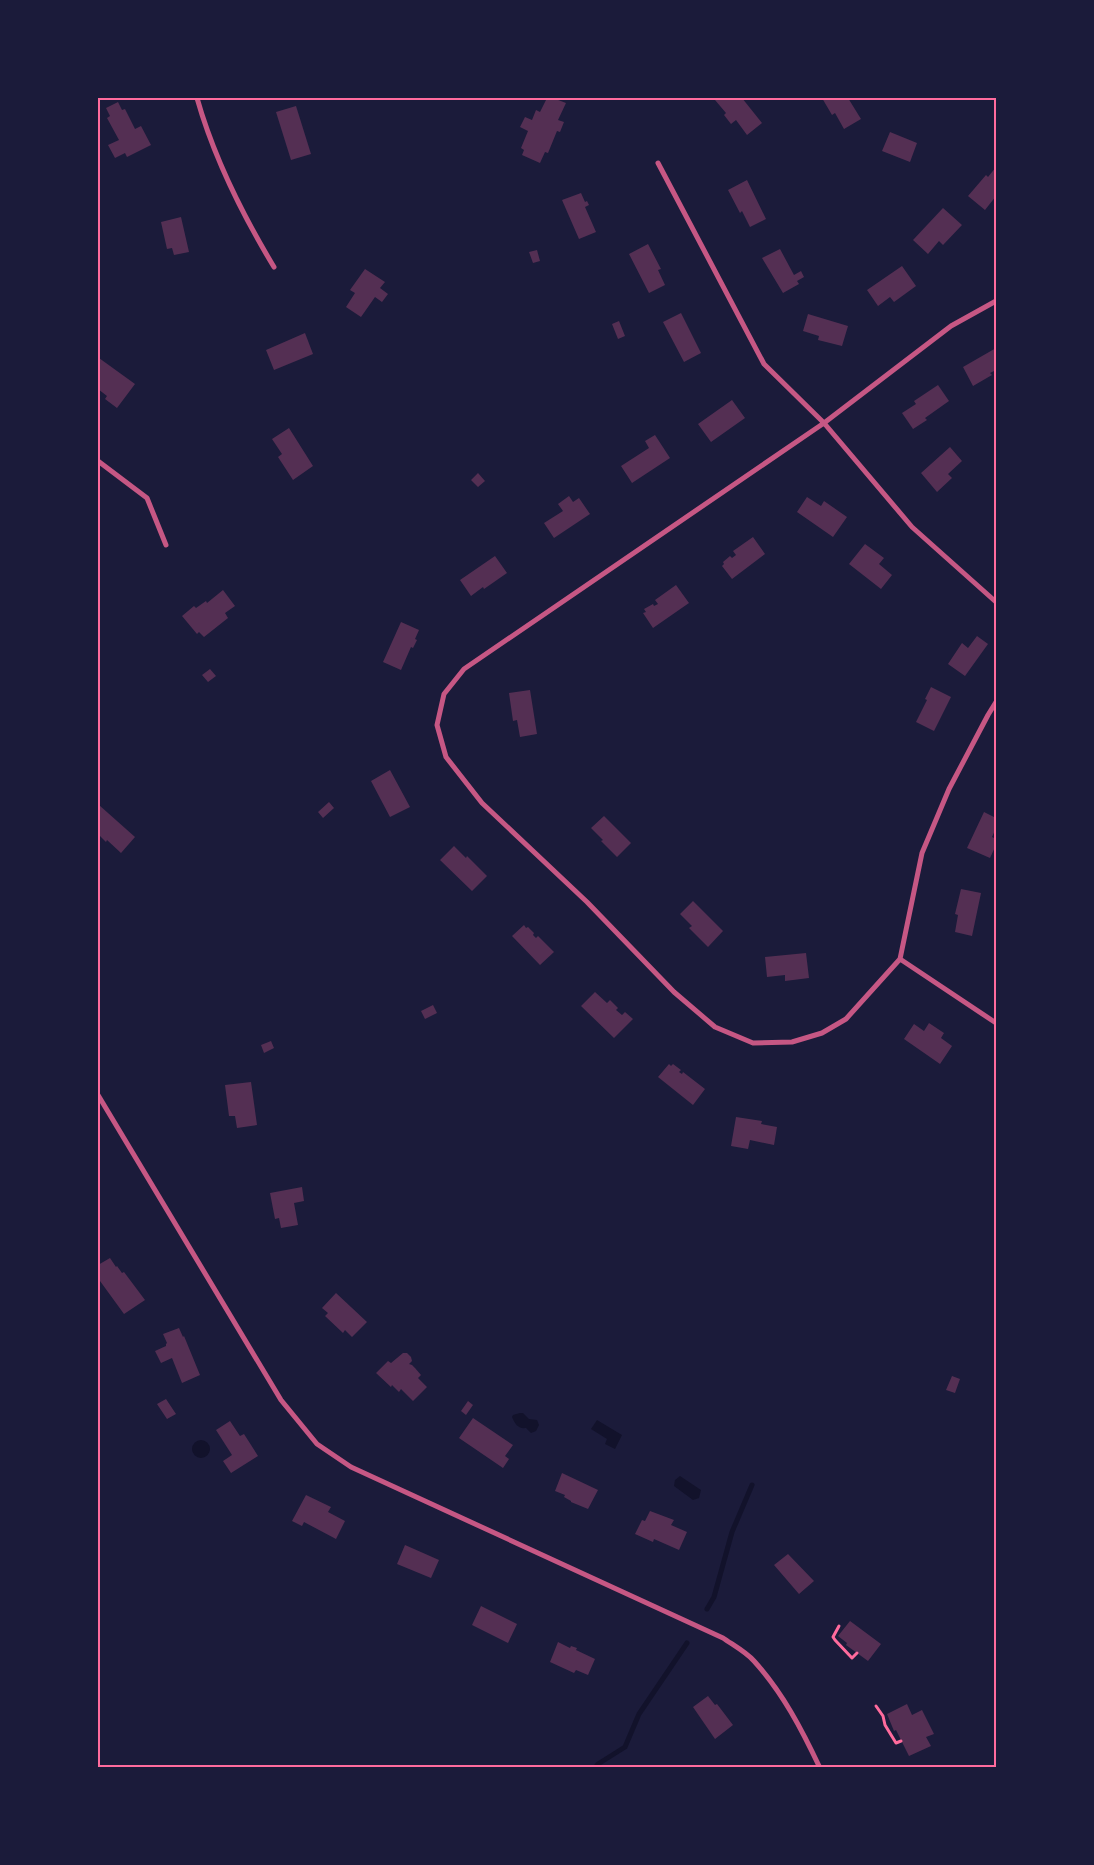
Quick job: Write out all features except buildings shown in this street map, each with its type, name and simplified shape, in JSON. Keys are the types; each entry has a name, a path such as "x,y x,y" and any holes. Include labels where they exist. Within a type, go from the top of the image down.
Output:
{"street":[{"path":"196,98 218,158 253,231 274,267"},
{"path":"658,163 764,364 824,423 912,527 996,602"},
{"path":"996,301 951,326 824,423 464,670 444,694 437,724 446,757 482,803 587,902 674,992 715,1027 753,1043 792,1042 822,1033 846,1019 900,959 922,853 949,790 996,702"},
{"path":"98,461 147,498 166,545"},
{"path":"900,959 996,1023"},
{"path":"98,1095 250,1351 281,1400 317,1444 351,1467 723,1638 753,1660 780,1693 801,1729 820,1768"}],"path":[{"path":"839,1626 833,1637 835,1640 852,1658 857,1653"},
{"path":"876,1706 896,1743 901,1742"}],"shaded area":[{"path":"523,1413 529,1419 537,1420 539,1425 536,1431 531,1433 526,1428 517,1426 512,1417"},
{"path":"597,1420 622,1435 615,1449 605,1444 607,1439 591,1429"},
{"path":"201,1440 207,1443 210,1449 207,1455 201,1458 195,1455 192,1449 195,1443"},
{"path":"680,1476 701,1490 699,1498 693,1500 674,1486 675,1480"}],"waterway":[{"path":"707,1609 714,1597 732,1532 752,1485"},
{"path":"595,1768 598,1764 625,1747 639,1714 687,1643"}]}
